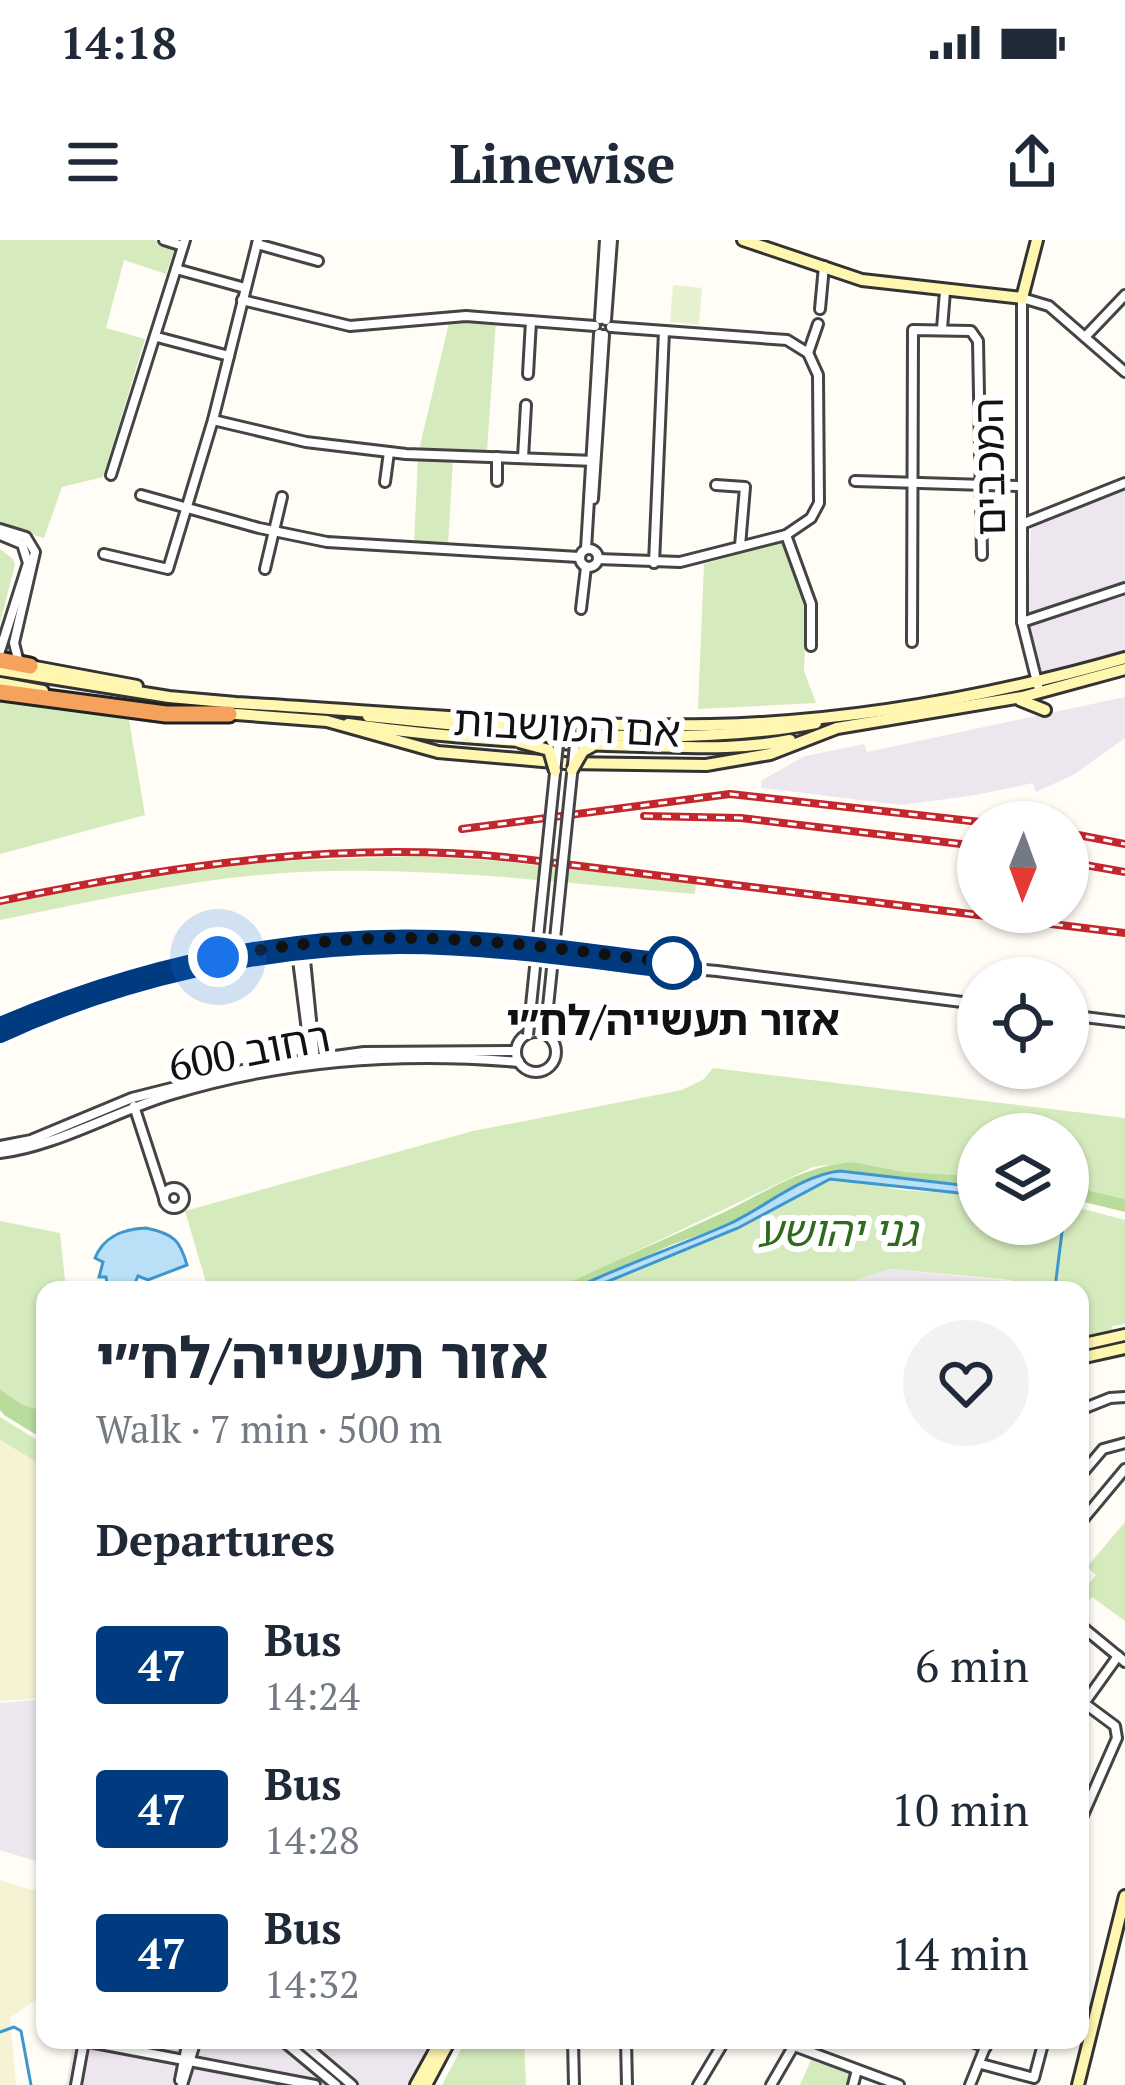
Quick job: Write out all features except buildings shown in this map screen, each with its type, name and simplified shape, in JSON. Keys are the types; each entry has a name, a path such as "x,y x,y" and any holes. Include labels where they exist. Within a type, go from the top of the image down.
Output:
{"highway":[{"path":"0,656 30,666"},
{"path":"0,692 166,714 229,713"}],"main road":[{"path":"742,240 862,280 1022,298"},
{"name":"המכבים","path":"1022,298 1037,240"},
{"name":"אם המושבות","path":"0,683 165,709 327,721 438,752 565,763 706,765 770,754 812,735 1011,699 1125,658"},
{"path":"30,666 187,699"},
{"name":"אם המושבות","path":"0,670 187,699 714,725 854,714 1039,688 1125,669"},
{"path":"1011,699 1045,710"},
{"path":"303,706 345,714 569,731 692,735 791,728 854,714"},
{"path":"327,721 594,746 728,747 812,735"},
{"path":"519,742 549,750 555,770"},
{"path":"572,770 579,755 594,746"},
{"path":"1089,1341 1125,1335"},
{"path":"1089,1356 1125,1348"},
{"path":"1089,2041 1125,1897"},
{"path":"413,2085 438,2049"},
{"path":"426,2085 442,2049"},
{"path":"1078,2085 1087,2049"}],"street":[{"path":"111,475 184,243 164,240"},
{"path":"581,610 608,240"},
{"path":"104,554 168,569 213,420 258,242 318,260"},
{"path":"820,309 824,266"},
{"path":"176,269 244,288"},
{"path":"942,329 945,291"},
{"path":"1085,337 1125,296"},
{"path":"1022,298 1049,306 1125,373"},
{"name":"המכבים","path":"1022,298 1022,622 1039,688"},
{"path":"141,495 274,532 348,545 586,552 598,560 654,563 680,562 786,535 811,518 819,503 820,393 815,362 787,340 466,316 350,326 242,300"},
{"path":"528,374 531,321"},
{"path":"808,353 818,324"},
{"path":"912,642 913,330 970,331 978,341 982,555"},
{"path":"654,563 664,331"},
{"path":"157,337 229,356"},
{"path":"523,458 526,405"},
{"path":"213,420 306,442 389,452 592,461"},
{"path":"385,482 389,452"},
{"path":"497,458 497,482"},
{"path":"1022,524 1125,479"},
{"path":"855,482 1020,486"},
{"path":"716,485 746,487 740,545"},
{"path":"265,569 282,497"},
{"path":"0,532 22,544 28,556 0,656"},
{"path":"0,532 26,538 34,552 13,648 19,660 30,666"},
{"path":"786,535 811,604 811,646"},
{"path":"586,567 598,560"},
{"path":"1022,622 1125,588"},
{"path":"528,1034 558,744 569,731 575,745 545,1036"},
{"path":"0,1030 152,980 359,939 461,940 693,965 694,969"},
{"path":"0,1030 151,973 218,957 300,950 461,947 957,1001"},
{"path":"300,950 312,1060"},
{"path":"303,970 325,950"},
{"path":"278,955 303,970"},
{"path":"1089,1018 1125,1022"},
{"path":"528,1034 545,1036 557,1046 555,1062 535,1070 519,1062 516,1043 528,1034"},
{"path":"310,1037 336,1054"},
{"path":"290,1061 310,1037"},
{"name":"רחוב 600","path":"0,1150 34,1147 134,1106 336,1054 514,1051"},
{"name":"רחוב 600","path":"0,1150 174,1085 290,1061 390,1054 519,1062"},
{"path":"134,1106 164,1198 172,1208 181,1205 183,1192 159,1180"},
{"path":"164,1198 172,1188"},
{"path":"1089,1407 1125,1396"},
{"path":"1089,1465 1103,1449 1125,1444"},
{"path":"1089,1512 1125,1468"},
{"path":"1089,1632 1121,1659 1089,1698"},
{"path":"1089,1710 1114,1726 1117,1738 1089,1803"},
{"path":"76,2085 83,2049"},
{"path":"127,2049 314,2084"},
{"path":"180,2085 190,2049"},
{"path":"293,2049 336,2085"},
{"path":"309,2049 352,2085"},
{"path":"573,2049 574,2085"},
{"path":"626,2049 627,2085"},
{"path":"698,2085 720,2049"},
{"path":"771,2085 792,2049"},
{"path":"796,2049 899,2085"},
{"path":"970,2085 985,2049"},
{"path":"981,2064 1034,2078 1042,2049"},
{"path":"853,2085 857,2070"},
{"path":"244,2085 247,2071"}],"shaded area":[{"path":"1125,481 1125,654 1040,678 1028,629 1031,515"},
{"path":"1125,697 1125,738 1073,775 1036,792 1033,783 902,805 761,788 762,780 805,756 864,744 867,752"},
{"path":"889,1269 1011,1281 856,1281"},
{"path":"0,1440 36,1462 36,1699 0,1701"},
{"path":"36,1700 36,1861 0,1850 0,1703"},
{"path":"0,1880 36,1891 36,1999 10,2018 16,2085 0,2085"},
{"path":"72,2049 440,2049 426,2072 410,2085 66,2085"}],"green space":[{"path":"0,240 154,240 175,248 166,274 124,260 106,328 145,339 103,477 62,487 44,538 0,525"},
{"path":"673,285 702,288 699,325 670,322"},
{"path":"496,321 487,451 419,450 449,323"},
{"path":"418,458 453,460 448,546 414,544"},
{"path":"786,540 807,597 804,671 816,703 698,709 704,564"},
{"path":"0,549 15,565 0,623"},
{"path":"0,700 129,720 145,815 0,854"},
{"path":"419,856 696,883 695,894 448,873 300,872 187,884 0,920 0,905 137,877 245,862"},
{"path":"713,1068 1084,1113 957,1113 957,1175 853,1162 813,1167 574,1281 206,1281 185,1211 473,1131 682,1090 704,1079"},
{"path":"1089,1114 1125,1118 1125,1199 1089,1191"},
{"path":"853,1162 957,1175 957,1185 858,1173 823,1174 727,1225 591,1281 574,1281 795,1177"},
{"name":"גני יהושע","path":"838,1178 957,1194 957,1245 1089,1245 1089,1211 1125,1220 1125,1324 1112,1326 1113,1332 1089,1336 1089,1281 1011,1281 890,1269 854,1281 609,1281 738,1228"},
{"path":"1089,1191 1125,1199 1125,1212 1089,1203"},
{"path":"0,1221 60,1233 65,1281 36,1281 36,1409 0,1389"},
{"path":"0,1389 36,1409 36,1435 4,1415"},
{"path":"0,1417 36,1439 36,1462 0,1440"},
{"path":"1125,1522 1125,1621 1092,1597 1089,1601 1089,1583 1096,1575 1089,1565"},
{"path":"461,2049 524,2049 526,2085 442,2085"},
{"path":"811,2060 851,2074 848,2085 800,2085"}],"water":[{"path":"840,1171 957,1185 957,1193 830,1179 738,1228 609,1281 590,1281 729,1224 811,1179"},
{"path":"130,1230 164,1233 175,1240 187,1265 148,1280 99,1277 103,1262 95,1258 99,1250 115,1235"}],"waterway":[{"path":"1056,1280 1060,1245"},
{"path":"0,2032 14,2027 21,2031 31,2085"}],"railway":[{"path":"462,829 730,794 957,819"},
{"path":"644,816 741,818 957,844"},
{"path":"1089,837 1125,844"},
{"path":"0,901 195,867 391,852 523,859 1125,933"},
{"path":"1089,866 1125,872"}],"bus line":[{"name":"47","path":"0,1026 90,991 184,964 282,946 359,939 485,941 693,965 694,969 461,947 360,946 251,958 152,980 0,1034"}],"place":[{"name":"אזור תעשייה/לח״י","path":"673,963"}],"route":[{"path":"218,957 282,946 401,938 485,941 673,963"}]}
